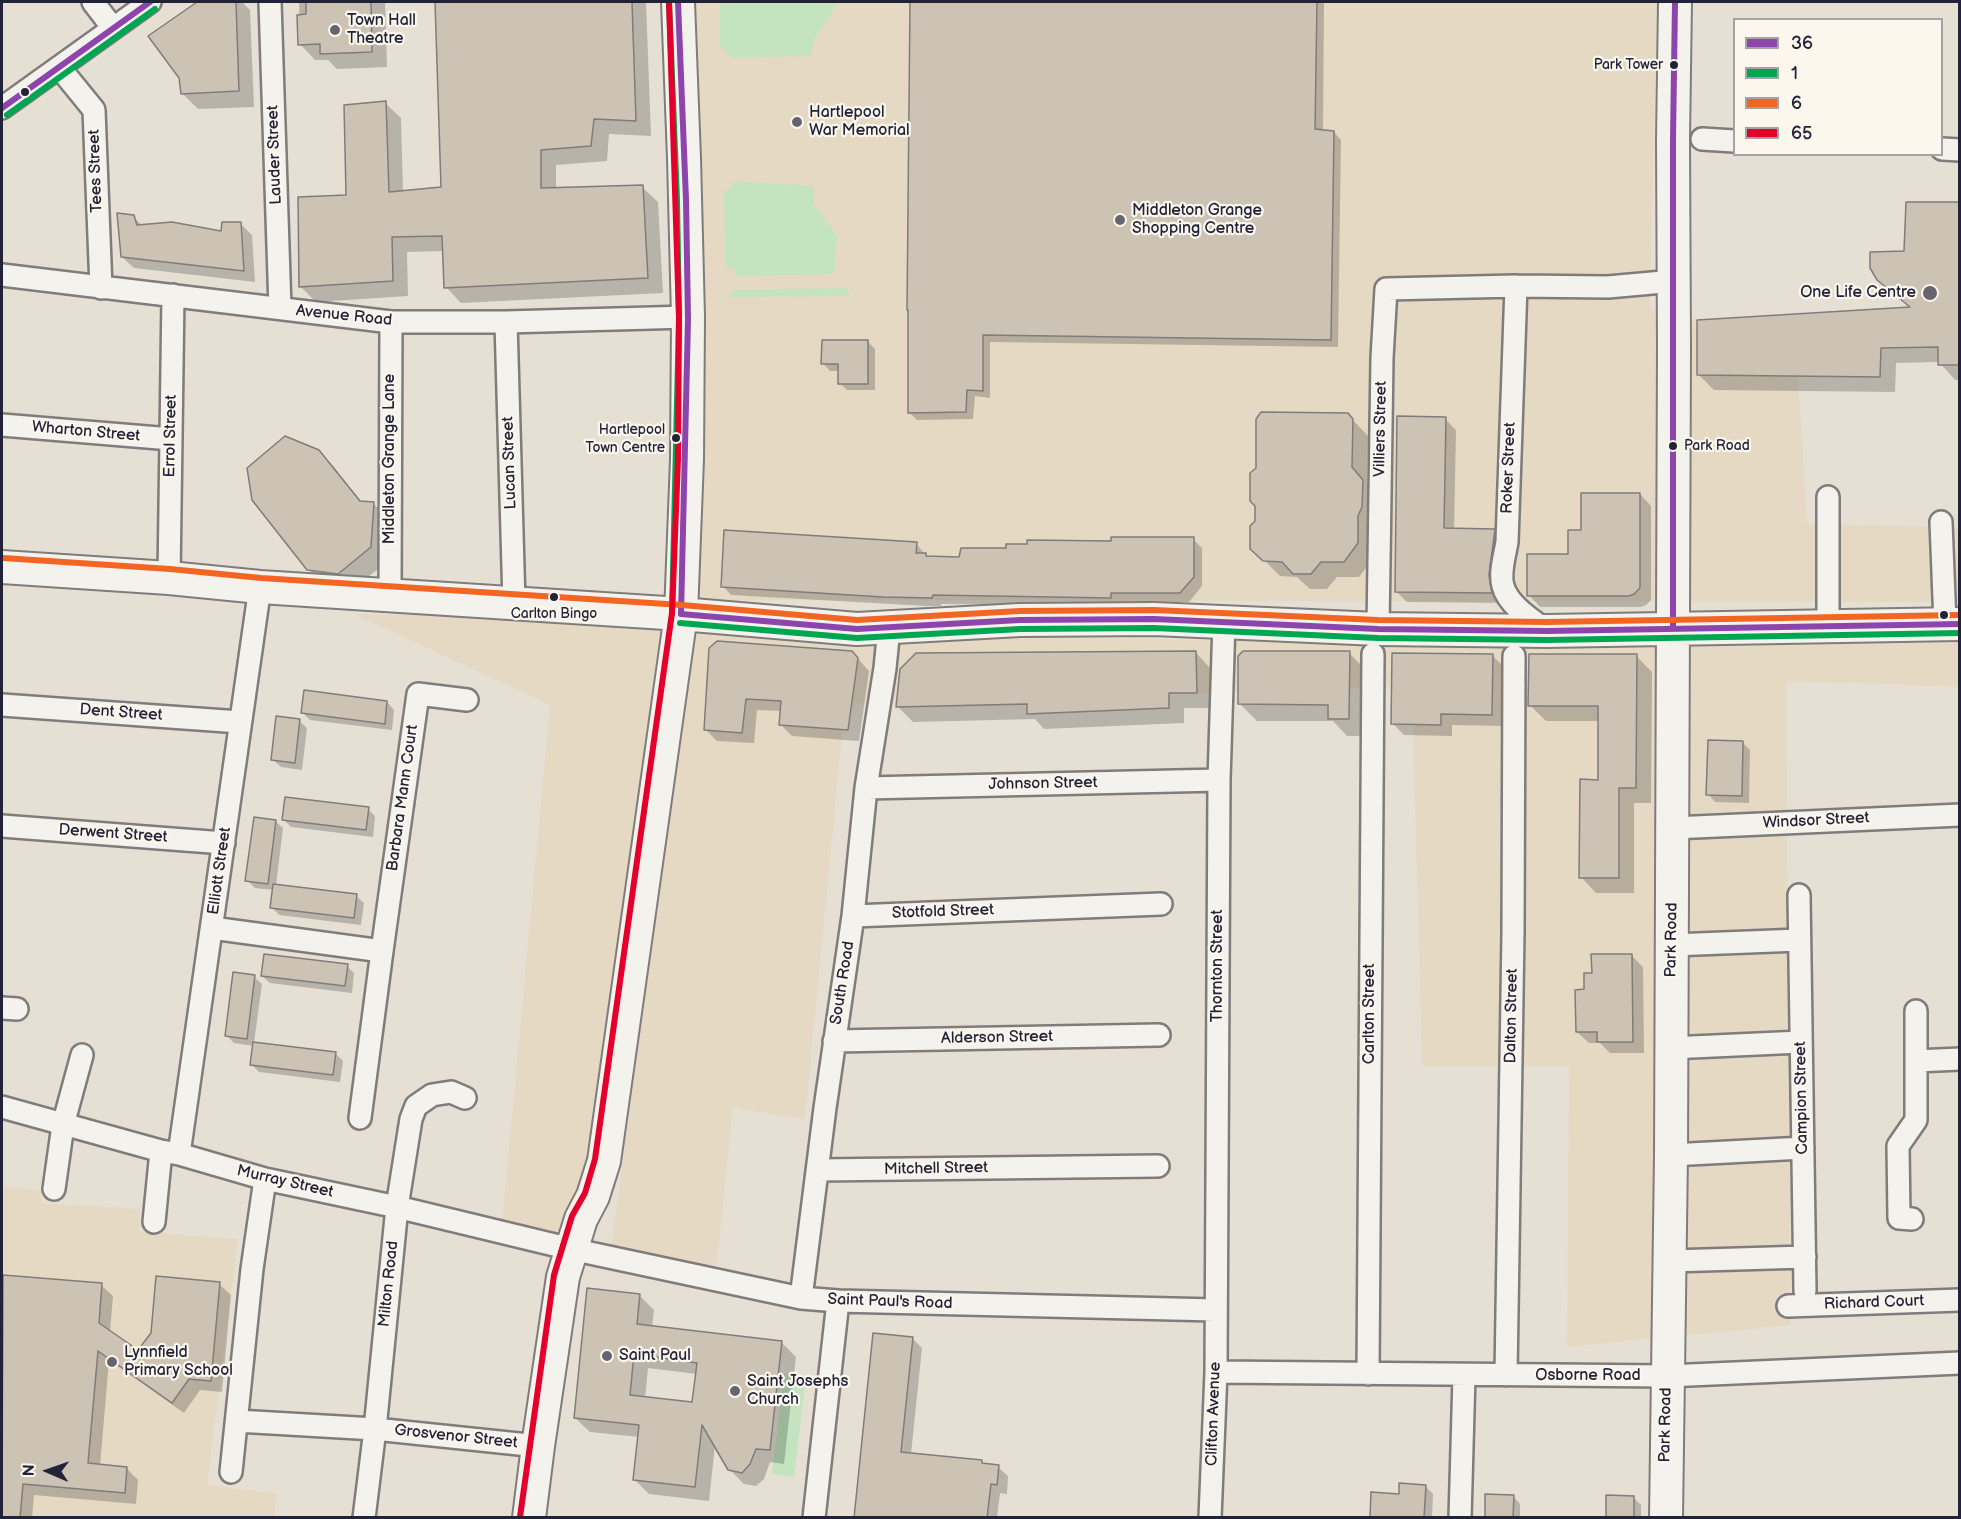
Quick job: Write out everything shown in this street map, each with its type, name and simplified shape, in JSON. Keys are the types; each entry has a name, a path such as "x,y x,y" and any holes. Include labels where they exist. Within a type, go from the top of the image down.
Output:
{"street":[{"path":"93,2 113,28"},
{"path":"2,108 150,2"},
{"name":"Lauder Street","path":"270,2 280,308"},
{"path":"529,1518 563,1277 604,1161 681,614 687,459 688,317 678,2"},
{"name":"Park Road","path":"1665,1518 1671,1155 1675,2"},
{"name":"Tees Street","path":"59,68 94,110 101,288"},
{"path":"1702,139 1733,141"},
{"path":"1943,149 1959,150"},
{"name":"Avenue Road","path":"2,275 391,322 506,322 688,317"},
{"path":"1516,286 1608,287 1674,281"},
{"name":"Villiers Street","path":"1376,641 1382,358 1386,289 1516,286"},
{"name":"Roker Street","path":"1516,286 1507,542 1503,586 1518,610 1546,631"},
{"name":"Errol Street","path":"169,578 173,295"},
{"name":"Middleton Grange Lane","path":"390,596 391,322"},
{"name":"Lucan Street","path":"506,322 514,603"},
{"name":"Wharton Street","path":"2,425 171,439"},
{"path":"1827,497 1828,625"},
{"path":"2,567 390,596 681,614 857,629 1020,620 1154,619 1224,622 1376,641 1546,631 1952,624 1943,583 1941,522"},
{"name":"Elliott Street","path":"154,1222 170,1153 212,928 260,587"},
{"name":"Thornton Street","path":"1215,1310 1219,780 1224,622"},
{"name":"South Road","path":"801,1298 834,1041 854,916 866,788 889,628"},
{"name":"Carlton Street","path":"1368,1374 1376,641"},
{"name":"Dalton Street","path":"1506,1375 1514,933 1514,656"},
{"name":"Barbara Mann Court","path":"360,1118 418,694 467,700"},
{"name":"Dent Street","path":"2,705 240,722"},
{"name":"Johnson Street","path":"866,788 1219,780"},
{"name":"Windsor Street","path":"1672,828 1959,815"},
{"name":"Derwent Street","path":"2,826 224,843"},
{"name":"Campion Street","path":"1799,895 1805,1291"},
{"name":"Stotfold Street","path":"854,916 1161,904"},
{"path":"212,928 382,951"},
{"path":"1672,945 1799,939"},
{"path":"1912,1219 1899,1218 1898,1146 1916,1120 1916,1011"},
{"name":"Alderson Street","path":"834,1041 1159,1035"},
{"path":"1671,1048 1802,1042"},
{"path":"54,1189 63,1125 82,1055"},
{"path":"1917,1060 1959,1059"},
{"name":"Milton Road","path":"364,1518 397,1207 411,1119 416,1106 432,1095 452,1092 465,1098"},
{"name":"Murray Street","path":"2,1107 265,1179 397,1207 571,1249"},
{"path":"1671,1155 1803,1148"},
{"name":"Mitchell Street","path":"818,1170 1158,1166"},
{"path":"231,1472 252,1269 265,1179"},
{"name":"Saint Paul's Road","path":"571,1249 801,1298 838,1301 1215,1310"},
{"path":"1670,1261 1805,1257"},
{"name":"Richard Court","path":"1788,1306 1959,1300"},
{"path":"814,1518 838,1301"},
{"name":"Clifton Avenue","path":"1210,1518 1216,1372 1215,1310"},
{"name":"Osborne Road","path":"1216,1372 1464,1376 1667,1376 1959,1363"},
{"path":"1460,1518 1464,1376"},
{"name":"Grosvenor Street","path":"237,1421 375,1429 538,1446"}],"shaded area":[{"path":"691,2 1657,2 1650,309 1697,320 1798,375 1807,523 1959,528 1959,602 696,600"},
{"path":"354,614 511,617 660,628 583,1243 502,1224 550,705"},
{"path":"694,629 1516,647 1959,642 1959,687 1786,681 1791,1325 1567,1347 1569,1066 1422,1066 1412,686 845,704 805,1119 733,1108 715,1280 609,1263"},
{"name":"Lynnfield Primary School","path":"2,1186 41,1191 41,1203 140,1209 139,1231 238,1239 207,1485 277,1493 274,1517 2,1518"}],"green space":[{"path":"720,2 838,2 814,40 811,56 732,58 720,46"},
{"path":"733,181 814,186 814,204 837,236 834,274 737,276 733,269 725,267 724,191 731,188"},
{"path":"846,288 850,296 729,297 733,290"},
{"path":"784,1373 806,1375 794,1477 772,1474"}],"building":[{"path":"197,2 236,2 239,91 181,94 179,78 148,36"},
{"name":"Town Hall Theatre","path":"306,2 371,2 372,52 320,54 320,44 298,45 297,15 306,14"},
{"path":"435,2 632,2 636,121 594,119 591,146 541,150 541,188 643,185 648,278 444,288 442,236 392,237 393,281 299,287 298,197 346,195 344,105 386,101 389,192 441,187"},
{"name":"Middleton Grange Shopping Centre","path":"910,2 1317,2 1315,129 1334,131 1331,340 983,335 983,391 967,390 966,412 908,413"},
{"name":"One Life Centre","path":"1906,202 1959,202 1959,365 1938,365 1938,347 1881,348 1880,377 1697,375 1697,320 1910,307 1877,280 1870,268 1870,252 1904,251"},
{"path":"117,213 134,215 137,225 172,222 221,231 222,222 241,222 244,271 121,257"},
{"path":"822,340 868,340 868,384 838,384 838,364 821,364"},
{"path":"1261,412 1348,413 1353,419 1352,467 1363,480 1362,507 1358,516 1358,543 1344,562 1321,562 1311,574 1293,574 1282,562 1263,561 1250,549 1250,526 1255,521 1255,506 1250,501 1250,473 1256,468 1256,419"},
{"path":"1397,416 1446,417 1444,528 1495,529 1489,575 1492,593 1395,592"},
{"path":"285,436 319,450 360,501 374,502 371,547 338,574 307,570 252,500 247,468"},
{"path":"1581,493 1640,493 1640,588 1629,596 1527,596 1527,554 1568,554 1568,530 1581,530"},
{"path":"724,530 917,542 916,553 926,553 926,556 959,557 961,548 1006,548 1006,544 1027,544 1027,540 1111,541 1111,537 1194,537 1194,577 1180,593 1111,593 1111,598 933,595 932,598 883,597 721,587"},
{"path":"717,641 852,651 858,658 848,730 779,725 781,701 746,699 742,733 704,730 709,648"},
{"path":"1196,651 1197,693 1169,693 1169,708 1027,714 1027,704 896,707 900,669 916,653"},
{"path":"1243,651 1350,651 1349,719 1328,719 1328,705 1238,704 1238,656"},
{"path":"1392,653 1493,654 1492,715 1441,714 1441,725 1391,724"},
{"path":"1529,654 1637,654 1636,788 1619,788 1619,878 1579,878 1580,779 1598,780 1598,706 1528,706"},
{"path":"304,690 387,701 385,724 301,713"},
{"path":"276,716 300,719 295,763 271,760"},
{"path":"1708,740 1743,741 1742,796 1706,795"},
{"path":"285,797 369,807 366,830 282,820"},
{"path":"254,817 276,820 268,884 245,881"},
{"path":"273,884 357,894 354,918 270,908"},
{"path":"264,954 348,964 345,986 261,976"},
{"path":"1591,954 1632,954 1633,1042 1597,1042 1597,1032 1576,1032 1575,990 1584,989 1584,973 1592,973"},
{"path":"233,972 255,975 247,1039 225,1036"},
{"path":"253,1042 336,1052 333,1075 250,1065"},
{"path":"3,1275 102,1283 99,1323 138,1350 151,1333 156,1276 220,1282 211,1381 189,1379 172,1403 98,1351 88,1463 127,1467 125,1493 23,1484 20,1518 2,1518"},
{"path":"587,1288 640,1294 637,1324 782,1341 770,1450 756,1449 750,1464 742,1473 728,1470 702,1425 695,1487 633,1480 639,1425 574,1418","holes":["634,1354 697,1363 692,1402 630,1395"]},
{"path":"873,1333 913,1337 901,1452 982,1460 982,1463 999,1465 997,1485 991,1484 987,1518 854,1518"},
{"path":"1399,1483 1426,1485 1424,1518 1370,1518 1371,1492 1399,1494"},
{"path":"1485,1494 1514,1495 1513,1518 1485,1518"},
{"path":"1606,1495 1634,1496 1634,1518 1606,1518"}],"transit line":[{"name":"36","path":"2,108 150,2"},
{"name":"1","path":"669,2 679,319 672,614"},
{"name":"65","path":"520,1517 554,1275 572,1216 585,1193 595,1159 672,613 678,459 679,317 669,2"},
{"name":"36","path":"678,2 688,319 681,614"},
{"name":"36","path":"1673,628 1675,2"},
{"name":"1","path":"7,115 155,9"},
{"name":"6","path":"3,558 170,569 261,578 682,605 857,620 1020,611 1154,610 1378,620 1547,622 1960,615"},
{"name":"36","path":"681,614 857,629 1020,620 1154,619 1378,629 1547,631 1960,624"},
{"name":"1","path":"680,623 857,638 1020,629 1154,628 1378,638 1547,640 1960,633"}],"place":[{"name":"Town Hall Theatre","path":"335,30"},
{"name":"Park Tower","path":"1674,65"},
{"name":"Hartlepool War Memorial","path":"797,122"},
{"name":"Middleton Grange Shopping Centre","path":"1120,220"},
{"name":"One Life Centre","path":"1930,293"},
{"name":"Hartlepool Town Centre","path":"676,438"},
{"name":"Park Road","path":"1673,446"},
{"name":"Carlton Bingo","path":"554,597"},
{"name":"Saint Paul","path":"607,1356"},
{"name":"Lynnfield Primary School","path":"112,1362"},
{"name":"Saint Josephs Church","path":"735,1391"}]}
